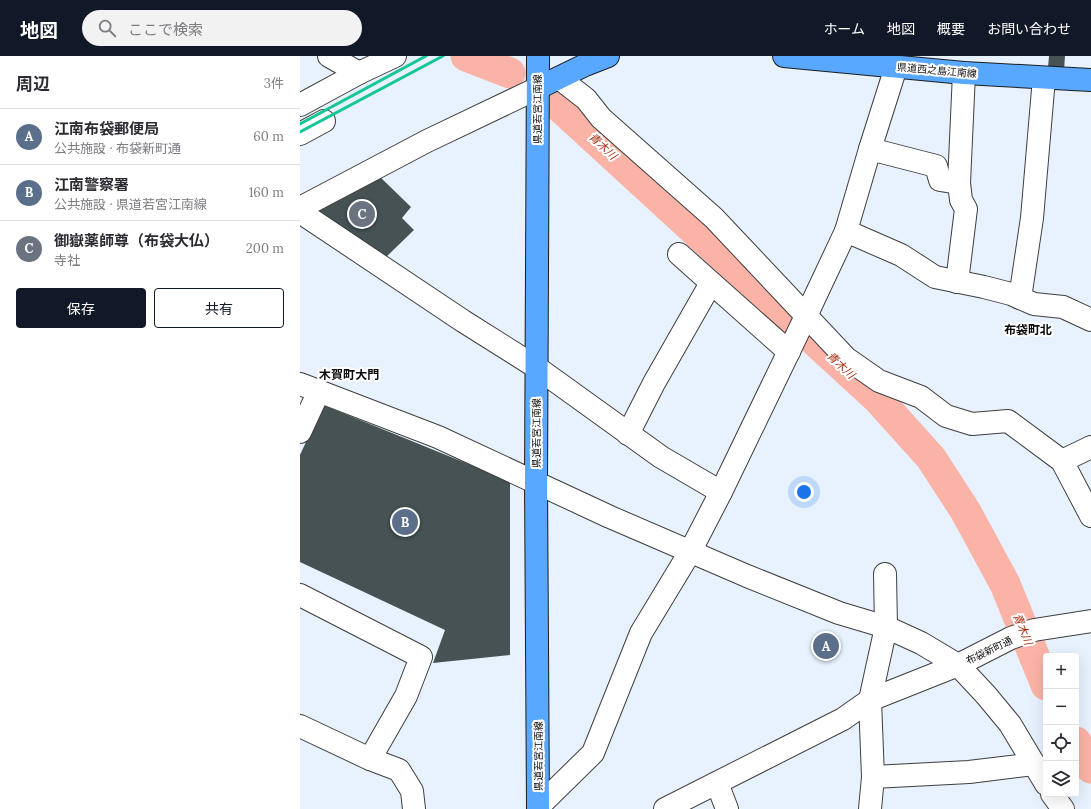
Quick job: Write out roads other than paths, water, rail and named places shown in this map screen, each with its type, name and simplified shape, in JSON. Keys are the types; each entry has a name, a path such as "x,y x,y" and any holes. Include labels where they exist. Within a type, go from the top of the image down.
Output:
{"main road":[{"name":"県道若宮江南線","path":"538,56 536,367 538,808"},
{"path":"538,88 608,56"},
{"name":"県道西之島江南線","path":"784,56 964,73 1091,80"}],"street":[{"path":"329,56 359,73"},
{"path":"300,105 359,73 395,56"},
{"path":"538,808 593,753 642,633 690,552 806,318 846,231 870,148 896,67"},
{"path":"957,282 966,210 961,200 959,183 964,73"},
{"path":"559,78 586,99 601,118 714,218 806,318 846,358 879,381 921,397 946,416 972,424 1008,421 1062,461 1091,516"},
{"path":"1020,298 1032,218 1044,78"},
{"path":"300,208 428,141 538,88"},
{"path":"300,134 324,121"},
{"path":"870,148 936,166 940,180 959,183"},
{"path":"300,212 463,321 536,367 661,457 721,492"},
{"path":"846,231 901,255 934,277 984,287 1034,304 1063,307 1091,320"},
{"path":"679,254 711,283 792,346"},
{"path":"628,434 654,383 711,283"},
{"path":"300,432 310,388 438,437 610,517 690,552 839,613 886,627 921,643 958,665 986,695 1010,724 1043,779"},
{"path":"1062,461 1091,447"},
{"path":"870,809 873,777 870,700 886,627 885,574"},
{"path":"300,595 422,657 406,696 370,759"},
{"name":"布袋新町通","path":"665,809 843,719 870,700 958,665 1011,638 1034,630 1091,622"},
{"path":"300,726 370,759 399,770 412,791 414,809"},
{"path":"873,777 969,772 1034,764"},
{"path":"716,783 726,809"},
{"path":"1054,797 1063,809"}],"waterway":[{"name":"青木川","path":"466,56 510,73"},
{"name":"青木川","path":"559,106 877,398 931,458 966,512 1005,584 1043,678"},
{"name":"青木川","path":"1079,747 1091,768"}],"railway":[{"path":"300,124 426,56"},
{"path":"300,132 443,56"}],"place":[{"name":"御嶽薬師尊（布袋大仏）","path":"362,214"},
{"name":"江南警察署","path":"405,522"},
{"name":"江南布袋郵便局","path":"826,646"}],"district":[{"name":"布袋町北","path":"1028,330"},
{"name":"木賀町大門","path":"349,375"}]}
